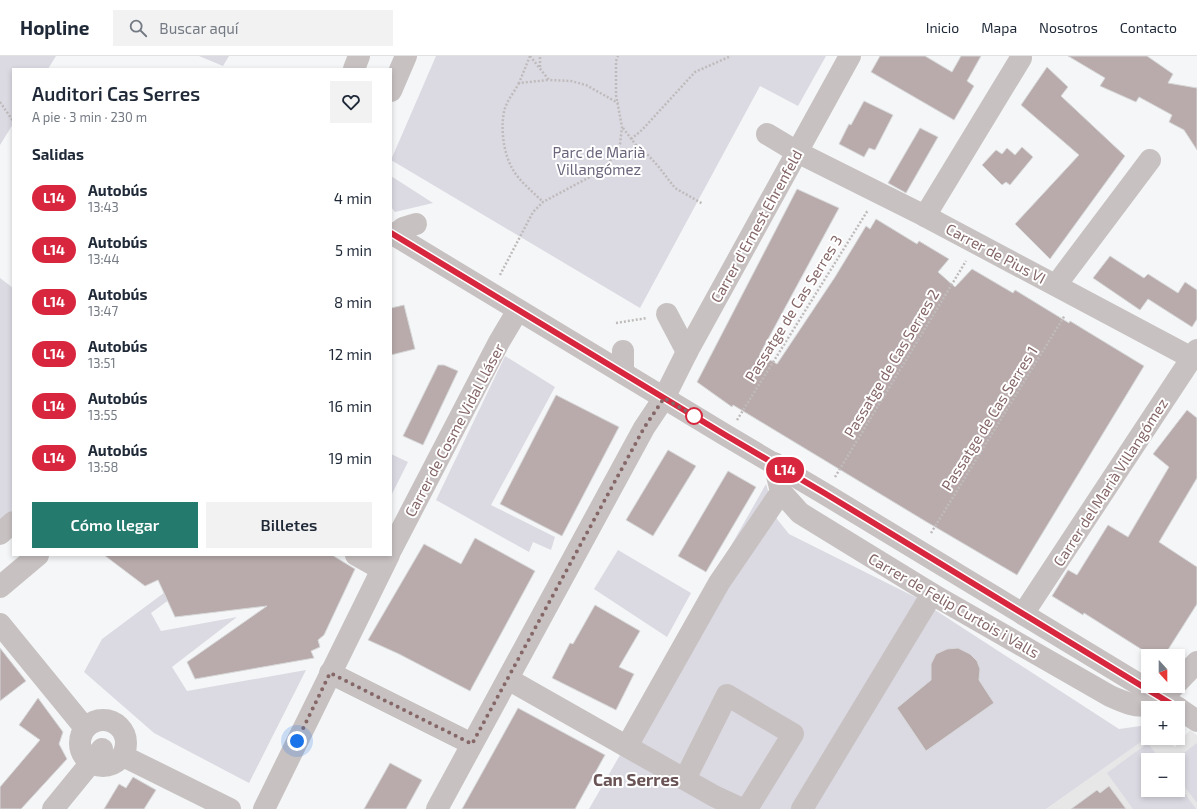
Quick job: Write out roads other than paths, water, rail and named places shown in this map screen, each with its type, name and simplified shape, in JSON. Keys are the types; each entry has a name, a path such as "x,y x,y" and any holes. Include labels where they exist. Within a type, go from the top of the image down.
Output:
{"street":[{"path":"354,68 359,56"},
{"path":"392,89 406,56"},
{"name":"Carrer d'Ernest Ehrenfeld","path":"437,809 644,428 664,398 687,352 850,56"},
{"path":"925,216 1021,58"},
{"name":"Carrer de Pius VI","path":"767,134 797,152 925,216 1076,297 1195,354"},
{"path":"1056,285 1150,160"},
{"path":"393,234 403,228 416,224"},
{"name":"Carrer de Felip Curtois i Valls","path":"393,234 1023,614 1173,700 1197,721"},
{"name":"Carrer de Cosme Vidal Lláser","path":"392,548 499,342 518,310"},
{"path":"667,314 687,352"},
{"path":"623,351 623,373"},
{"name":"Carrer del Marià Villangómez","path":"1023,614 1195,354"},
{"name":"Carrer de Felip Curtois i Valls","path":"774,463 781,492 800,513 932,594 1110,696 1128,704 1136,707 1173,700"},
{"path":"627,746 719,583 781,492"},
{"path":"0,534 12,523"},
{"path":"0,587 37,556"},
{"path":"366,556 387,558"},
{"name":"Carrer de Cosme Vidal Lláser","path":"264,809 387,558"},
{"path":"802,809 932,594"},
{"path":"0,624 85,728"},
{"path":"1185,675 1197,662"},
{"path":"330,673 472,744"},
{"path":"508,678 685,779 731,807"},
{"path":"685,779 727,695 793,734 747,809"},
{"path":"109,720 117,724 123,731 126,739 126,748 122,756 114,764 102,767 96,756 81,753 79,740 85,728 92,722 109,720"},
{"path":"53,809 96,756"},
{"path":"122,756 230,809"}],"district":[{"name":"Can Serres","path":"636,779"}],"park label":[{"name":"Parc de Marià Villangómez","path":"599,160"}]}
